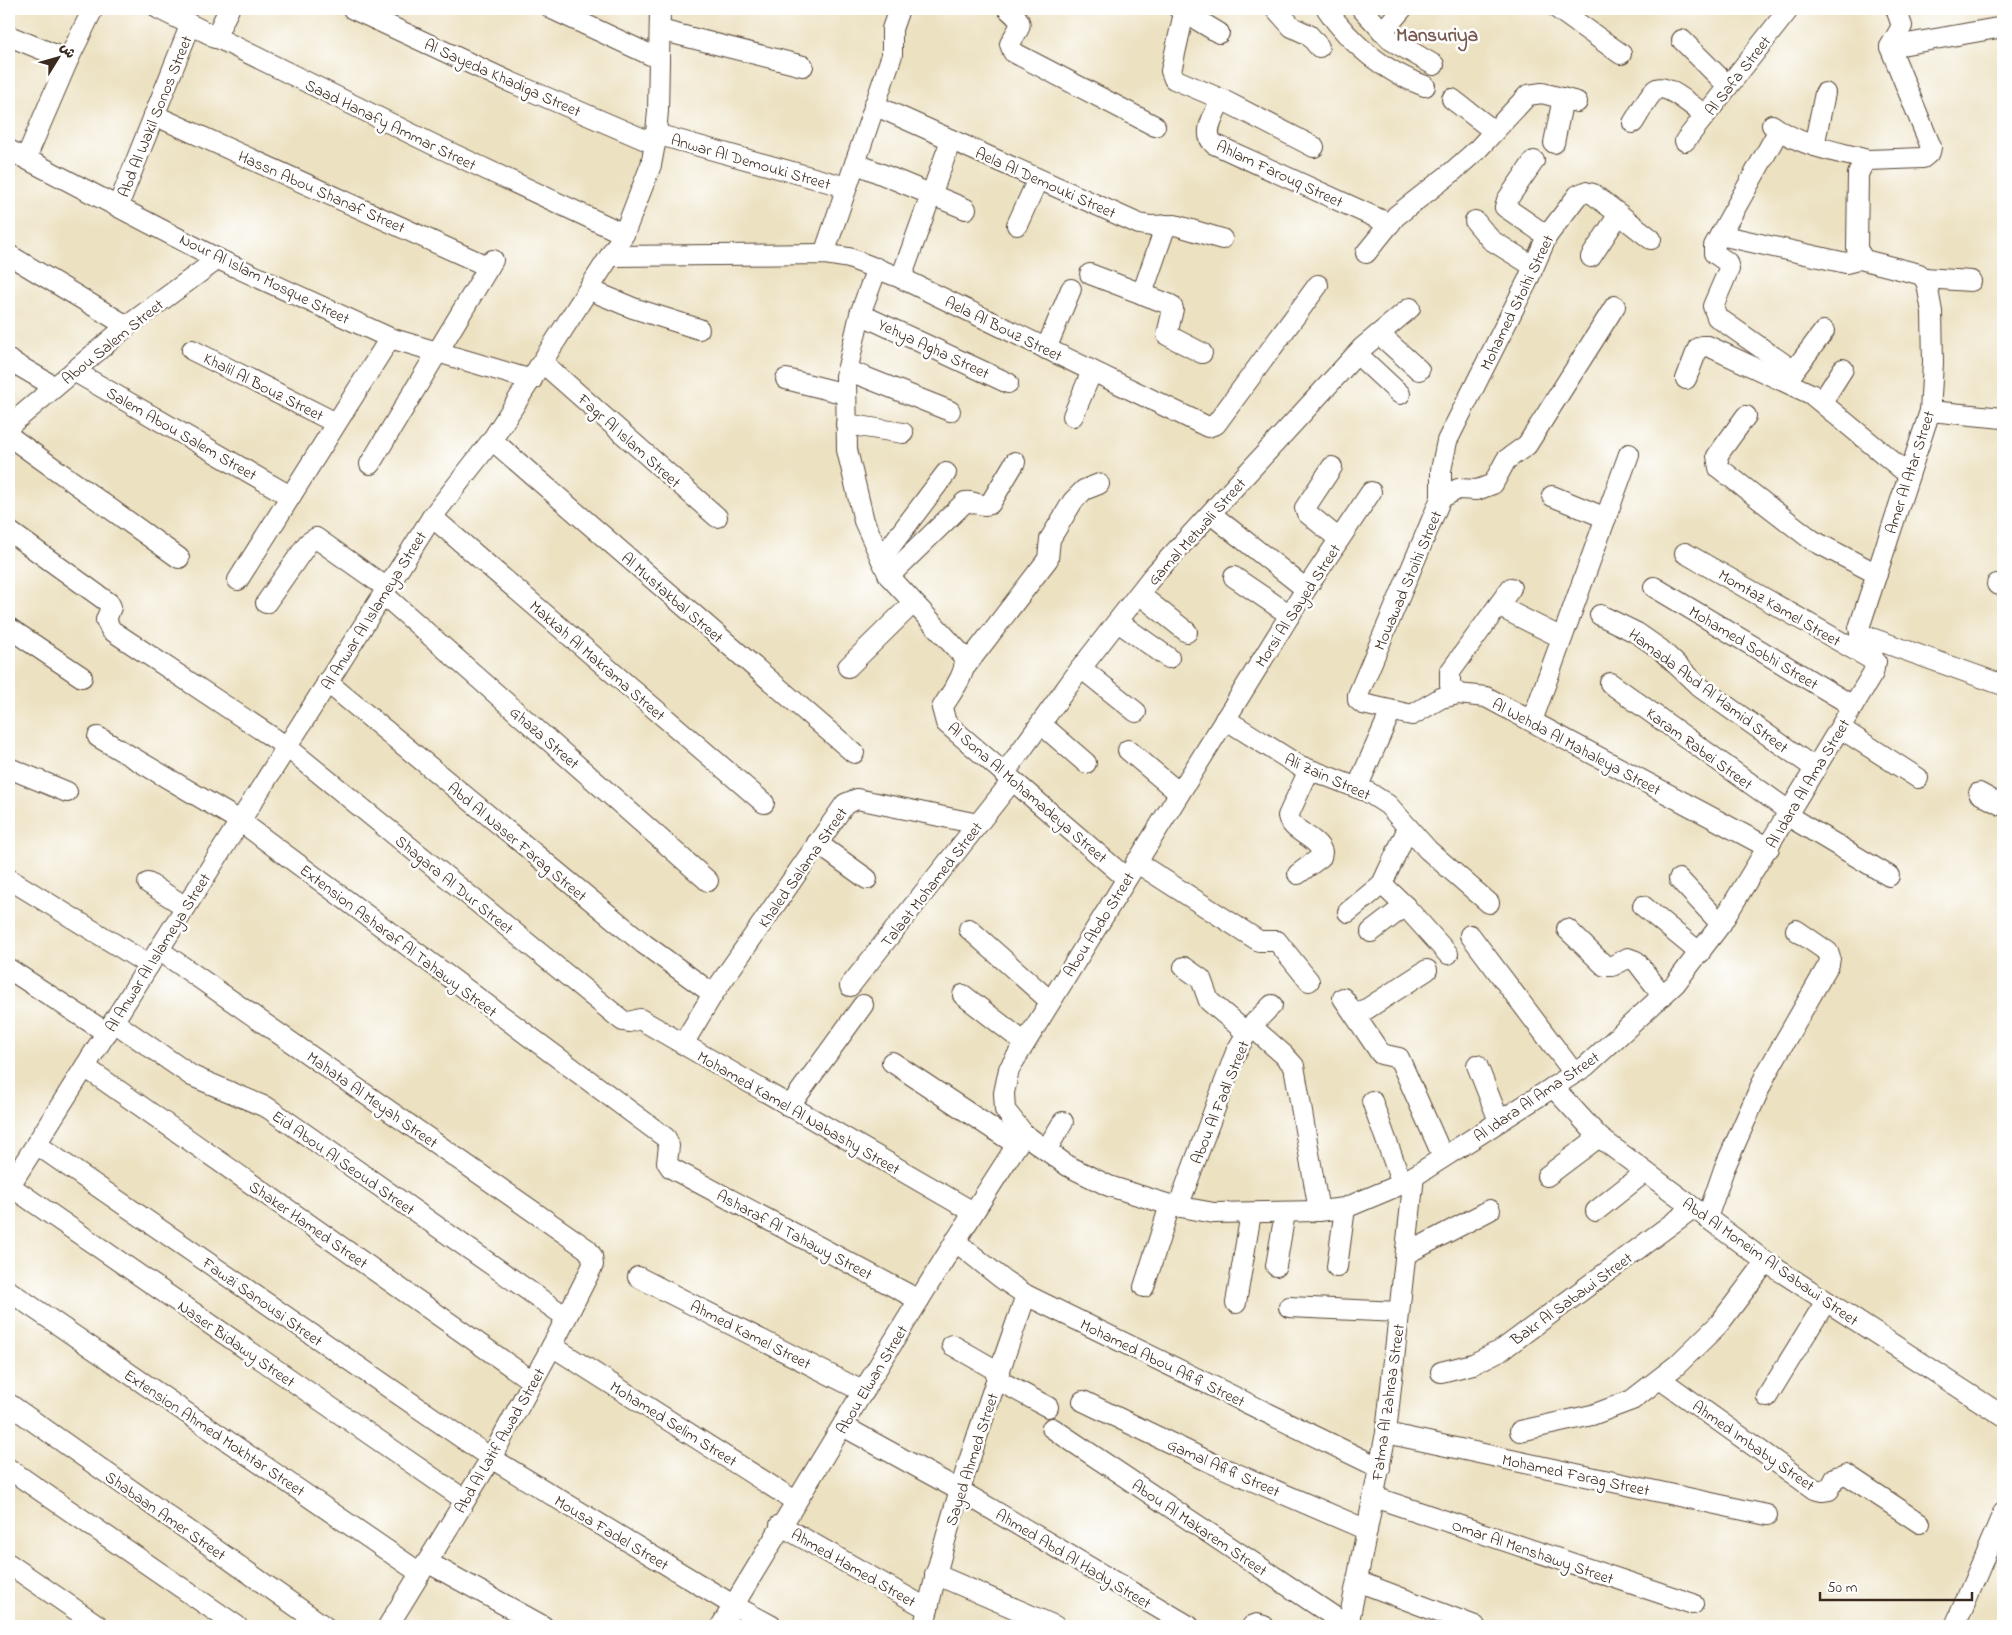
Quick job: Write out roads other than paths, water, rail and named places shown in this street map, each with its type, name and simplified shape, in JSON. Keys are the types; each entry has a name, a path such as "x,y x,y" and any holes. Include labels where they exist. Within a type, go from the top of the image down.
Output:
{"street":[{"path":"18,154 93,9"},
{"name":"Saad Hanafy Ammar Street","path":"159,9 432,144 624,234"},
{"path":"215,38 229,9"},
{"name":"Al Sayeda Khadiga Street","path":"353,9 508,81 656,139"},
{"path":"552,9 659,59"},
{"name":"Al Anwar Al Islameya Street","path":"9,1187 16,1160 36,1144 432,517 492,440 612,256 624,234 651,164 656,139 660,9"},
{"path":"824,254 892,55 892,29 899,9"},
{"path":"1009,9 1016,16 1020,24 1020,29 1010,44 1013,52 1155,126"},
{"path":"1276,9 1292,27 1309,35 1319,47"},
{"path":"1327,9 1358,45 1379,63 1401,77 1425,86"},
{"path":"1362,9 1391,40 1434,65"},
{"path":"1382,32 1402,9"},
{"path":"1558,9 1621,54"},
{"name":"Al Safa Street","path":"1685,141 1789,9"},
{"path":"1890,47 1902,26 1896,9"},
{"path":"1219,33 1181,11 1172,76 1177,82 1221,99 1314,147"},
{"name":"Abd Al Wakil Sonos Street","path":"118,206 190,26"},
{"path":"1890,47 2003,27"},
{"path":"660,30 804,66"},
{"path":"9,36 68,60"},
{"path":"1682,40 1728,86"},
{"path":"1890,47 1931,147 1930,152 1922,158 1868,160 1802,142 1776,128 1717,240 1714,254 1727,262 1729,269 1714,303 1714,314 1909,475"},
{"path":"1633,123 1655,90 1664,88 1705,115"},
{"path":"1366,253 1390,224 1415,200 1452,173 1528,95 1542,93 1570,100 1554,143"},
{"path":"1814,146 1825,93"},
{"name":"Ahlam Farouq Street","path":"1221,99 1208,131 1209,139 1214,144 1390,224"},
{"path":"1452,99 1494,131"},
{"name":"Aela Al Demouki Street","path":"874,105 1139,224 1151,226 1166,224 1188,227 1222,239"},
{"name":"Hassn Abou Shanaf Street","path":"154,116 491,264 438,352"},
{"name":"Anwar Al Demouki Street","path":"656,139 846,187"},
{"path":"901,278 951,140"},
{"name":"Nour Al Islam Mosque Street","path":"18,154 218,258 390,338 532,380"},
{"path":"1868,160 1863,164 1858,174 1857,249 1859,255 1870,263 1919,274 1924,278 1971,281"},
{"path":"1534,161 1506,202 1505,207 1547,236"},
{"path":"855,163 966,209"},
{"path":"1017,224 1038,179"},
{"name":"Mohamed Stoihi Street","path":"1441,498 1441,470 1447,441 1547,236 1582,193 1593,194 1651,239"},
{"path":"1591,257 1619,214"},
{"path":"1475,221 1491,240 1532,266"},
{"path":"1142,294 1166,224"},
{"path":"1717,240 1846,262 1854,261 1859,255"},
{"name":"Aela Al Bouz Street","path":"612,256 824,254 849,258 901,278 1205,427 1211,427 1216,424 1318,285"},
{"path":"9,256 127,326"},
{"name":"Abou Salem Street","path":"9,426 127,326 218,258"},
{"path":"877,268 860,314 847,370 847,450 864,521 885,568 913,603 962,653 965,667"},
{"path":"1090,274 1171,305 1173,309 1167,335 1202,352"},
{"name":"Amer Al Atar Street","path":"1860,634 1859,628 1930,411 1933,363 1932,312 1927,284 1924,278"},
{"path":"1046,349 1071,289"},
{"path":"590,290 633,308 699,329"},
{"name":"Mouawad Stoihi Street","path":"1359,693 1441,498 1458,489 1477,490 1492,484 1506,460 1527,445 1615,306"},
{"name":"Gamal Metwali Street","path":"1008,778 1041,724 1081,668 1139,594 1357,354 1410,308"},
{"name":"Yehya Agha Street","path":"860,314 1008,383"},
{"path":"1790,376 1824,331"},
{"path":"1379,334 1419,370"},
{"path":"238,580 390,338"},
{"path":"1686,378 1698,348 1704,345 1790,376"},
{"name":"Khalil Al Bouz Street","path":"192,350 336,423"},
{"path":"370,464 438,352"},
{"path":"1357,354 1400,394"},
{"path":"9,360 55,387"},
{"name":"Fagr Al Islam Street","path":"543,363 717,517"},
{"path":"1822,402 1843,369"},
{"path":"847,370 950,411"},
{"name":"Salem Abou Salem Street","path":"74,371 290,496"},
{"path":"1074,416 1092,371"},
{"path":"786,379 846,394"},
{"path":"1930,411 2003,418"},
{"path":"1746,416 1717,456 1719,468 1812,540 1877,574"},
{"path":"846,424 903,433"},
{"path":"9,436 179,558"},
{"name":"Al Mustakbal Street","path":"492,440 854,754"},
{"path":"1532,721 1629,454"},
{"path":"885,568 965,502 970,501 984,506 990,504 1015,462"},
{"path":"1332,467 1305,508 1307,513 1339,540"},
{"path":"885,568 946,473"},
{"name":"Al Sona Al Mohamadeya Street","path":"1099,484 1084,490 1076,497 1050,539 1048,560 965,667 942,708 943,716 950,728 1008,778 1131,870 1259,941 1277,941 1309,982"},
{"name":"Morsi Al Sayed Street","path":"1225,719 1306,589 1371,492"},
{"path":"1552,496 1606,518"},
{"path":"1211,514 1306,589"},
{"name":"Makkah Al Makrama Street","path":"432,517 764,803"},
{"name":"Shagara Al Dur Street","path":"9,531 109,603 111,607 106,620 110,630 287,747 623,1021"},
{"name":"Ghaza Street","path":"266,604 308,543 316,538 385,591 708,880"},
{"name":"Momtaz Kamel Street","path":"1685,553 1876,662"},
{"path":"1234,577 1290,615"},
{"name":"Mohamed Sobhi Street","path":"1654,587 1853,706"},
{"path":"1458,694 1450,684 1450,672 1511,588"},
{"path":"1139,594 1187,632"},
{"path":"848,668 913,603"},
{"path":"1498,606 1562,638"},
{"name":"Hamada Abd Al Hamid Street","path":"1600,615 1637,633 1650,642 1701,688 1816,769"},
{"path":"1118,622 1169,658"},
{"path":"9,628 82,677"},
{"path":"1860,634 1876,662"},
{"path":"1860,634 2003,685"},
{"name":"Al Idara Al Ama Street","path":"1020,1140 1046,1150 1068,1166 1109,1186 1174,1206 1214,1213 1285,1213 1344,1208 1408,1180 1574,1073 1632,1026 1663,996 1700,953 1721,924 1816,769 1872,673 1876,662"},
{"path":"1081,668 1136,712"},
{"name":"Abd Al Naser Farag Street","path":"327,682 644,944 714,994"},
{"name":"Karam Rabei Street","path":"1610,683 1789,814 1889,876"},
{"name":"Al Wehda Al Mahaleya Street","path":"1359,693 1358,698 1361,703 1406,714 1417,714 1441,698 1458,694 1486,697 1769,848"},
{"path":"1357,788 1391,711"},
{"name":"Ali Zain Street","path":"1225,719 1309,770 1357,788 1388,805 1428,850 1489,903"},
{"name":"Abou Abdo Street","path":"1020,1140 1005,1110 1004,1093 1009,1068 1225,719"},
{"path":"1041,724 1086,763"},
{"path":"1840,728 1918,778"},
{"name":"Extension Asharaf Al Tahawy Street","path":"98,737 240,821 666,1138 669,1146 667,1162 671,1168"},
{"path":"1128,750 1179,793"},
{"path":"9,768 67,792"},
{"path":"1298,874 1321,857 1322,852 1319,845 1291,823 1288,816 1309,770"},
{"name":"Talaat Mohamed Street","path":"850,986 978,824 1008,778"},
{"path":"1979,793 2003,806"},
{"name":"Khaled Salama Street","path":"683,1044 714,994 844,804 857,799 978,824"},
{"path":"1348,912 1382,884 1408,828"},
{"path":"817,843 867,879"},
{"name":"Mahata Al Meyah Street","path":"9,879 154,957 586,1248"},
{"path":"1680,879 1721,924"},
{"path":"148,883 186,907"},
{"path":"1382,884 1405,906 1448,954"},
{"path":"1371,932 1405,906"},
{"path":"1643,906 1700,953"},
{"path":"968,929 1050,1001"},
{"path":"1567,929 1604,966 1612,966 1628,958 1636,961 1663,996"},
{"path":"1700,1213 1724,1169 1766,1074 1829,964 1828,952 1796,930"},
{"path":"1470,935 1574,1073"},
{"path":"1184,966 1201,979 1209,1001 1284,1054 1294,1066 1319,1211"},
{"name":"Eid Abou Al Seoud Street","path":"9,968 192,1076 268,1108 566,1317"},
{"path":"1356,1016 1427,970"},
{"path":"963,995 1025,1043"},
{"path":"1343,998 1381,1054 1399,1058 1443,1157"},
{"path":"789,1107 862,1005"},
{"name":"Abou Al Fadl Street","path":"1144,1287 1232,1060 1249,1029 1272,1005"},
{"name":"Mohamed Kamel Al Nabashy Street","path":"623,1021 629,1022 640,1019 973,1212"},
{"path":"892,1062 1020,1140"},
{"path":"1477,1065 1499,1121"},
{"name":"Shaker Hamed Street","path":"85,1067 532,1381"},
{"name":"Abd Al Moneim Al Sabawi Street","path":"1553,1087 1599,1137 1766,1262 2003,1416"},
{"path":"1372,1102 1408,1180"},
{"path":"1046,1150 1063,1122"},
{"path":"1547,1176 1599,1137"},
{"name":"Abou Elwan Street","path":"721,1626 780,1525 864,1392 973,1212 1020,1140"},
{"name":"Fawzi Sanousi Street","path":"36,1144 490,1458"},
{"name":"Asharaf Al Tahawy Street","path":"671,1168 919,1300"},
{"path":"1596,1211 1644,1172"},
{"name":"Fatma Al Zahraa Street","path":"1348,1626 1386,1433 1406,1254 1408,1180"},
{"name":"Naser Bidawy Street","path":"9,1187 465,1500"},
{"path":"1337,1267 1344,1208"},
{"path":"1406,1254 1490,1210"},
{"path":"1236,1304 1251,1213"},
{"path":"1276,1266 1285,1213"},
{"name":"Bakr Al Sabawi Street","path":"1441,1372 1473,1364 1502,1349 1700,1213"},
{"name":"Mohamed Abou Afifi Street","path":"955,1241 1001,1278 1026,1295 1380,1468"},
{"name":"Abd Al Latif Awad Street","path":"388,1626 490,1458 552,1346 593,1264 592,1256 586,1248"},
{"path":"1520,1431 1592,1415 1632,1400 1660,1379 1719,1324 1766,1262"},
{"name":"Ahmed Kamel Street","path":"638,1276 864,1392"},
{"name":"Extension Ahmed Mokhtar Street","path":"9,1291 424,1568 543,1626"},
{"name":"Sayed Ahmed Street","path":"926,1618 935,1574 959,1490 1026,1295"},
{"path":"1767,1397 1826,1301"},
{"path":"1288,1307 1399,1312"},
{"name":"Mohamed Selim Street","path":"552,1346 796,1501"},
{"path":"952,1346 1048,1406"},
{"name":"Ahmed Imbaby Street","path":"1660,1379 1814,1489 1830,1490 1838,1476 1846,1474 1920,1523"},
{"name":"Gamal Afifi Street","path":"1083,1401 1214,1464 1367,1530"},
{"name":"Shabaan Amer Street","path":"9,1404 324,1626"},
{"name":"Ahmed Abd Al Hady Street","path":"843,1426 959,1490 1189,1626"},
{"name":"Abou Al Makarem Street","path":"1052,1428 1348,1626"},
{"name":"Mohamed Farag Street","path":"1386,1433 1767,1515"},
{"name":"Mousa Fadel Street","path":"490,1458 733,1605 772,1626"},
{"path":"9,1469 237,1626"},
{"name":"Omar Al Menshawy Street","path":"1374,1497 1693,1604"},
{"path":"1955,1626 2003,1513"},
{"name":"Ahmed Hamed Street","path":"780,1525 926,1618"},
{"path":"9,1564 99,1626"},
{"path":"935,1574 1055,1626"},
{"path":"1357,1581 1476,1626"},
{"path":"1252,1626 1257,1624 1264,1626"}],"district":[{"name":"Mansuriya","path":"1437,34"}]}
